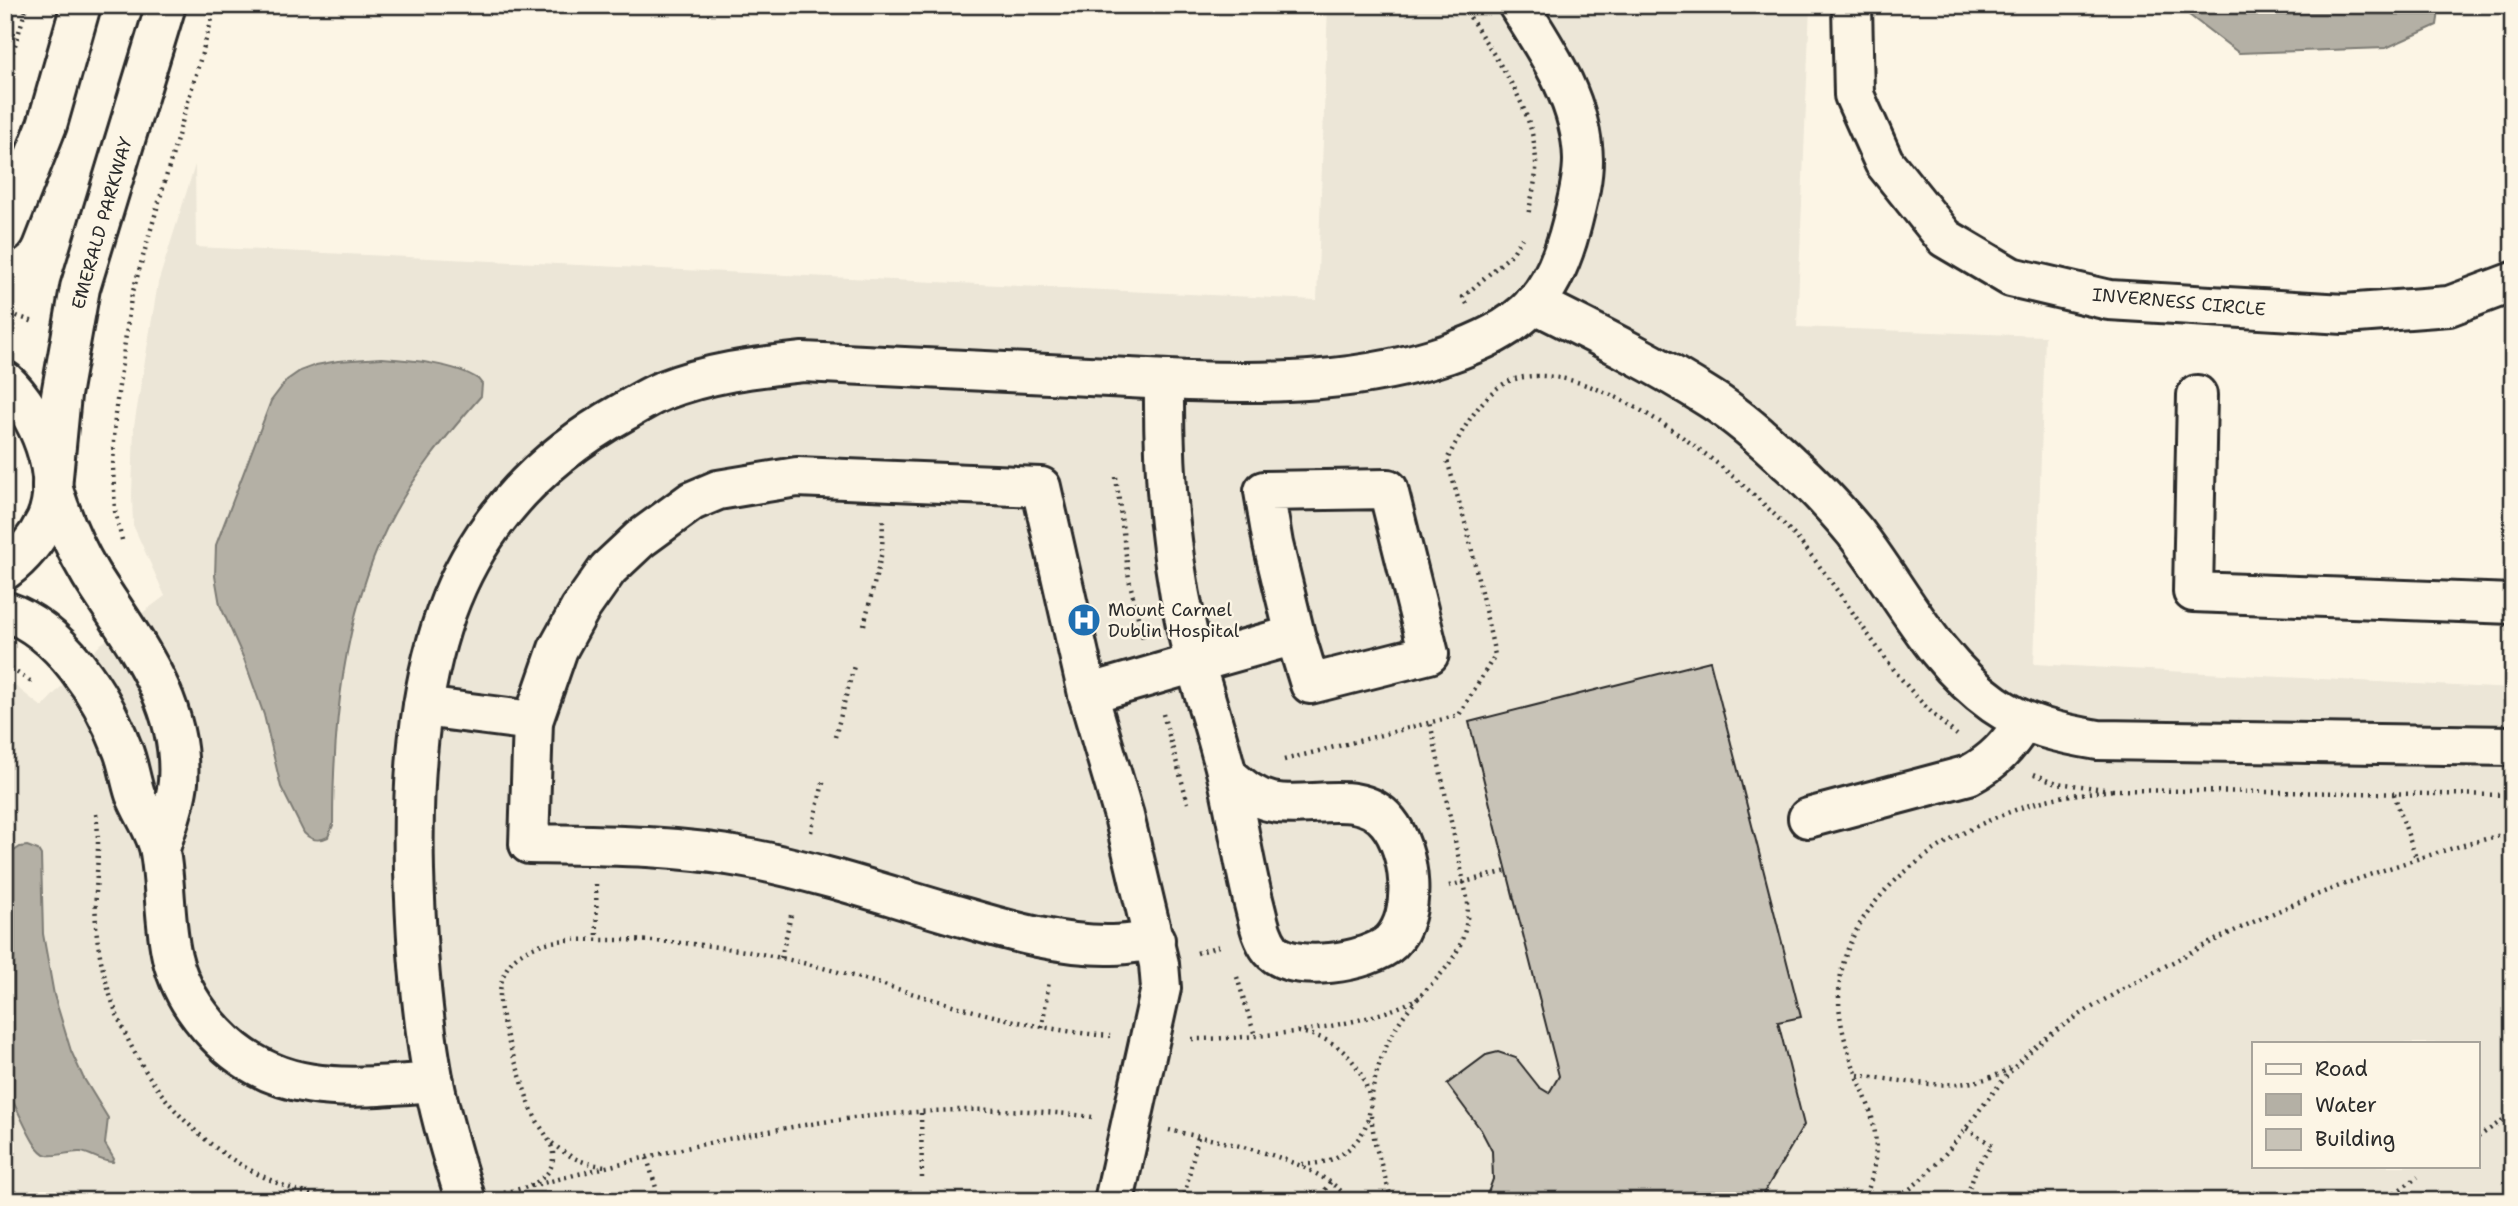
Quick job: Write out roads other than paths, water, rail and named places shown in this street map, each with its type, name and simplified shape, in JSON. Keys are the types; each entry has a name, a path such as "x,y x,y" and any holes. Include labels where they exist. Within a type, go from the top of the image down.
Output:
{"main road":[{"path":"5,232 47,125 81,5"},
{"name":"EMERALD PARKWAY","path":"5,570 17,561 46,518 52,487 61,395 80,288 166,5"},
{"path":"466,1201 447,1140 434,1082 421,986 413,833 430,665 446,612 468,566 495,520 527,482 573,443 661,391 753,367 803,362 1164,380 1310,382 1375,373 1429,360 1488,338 1534,303 1560,260 1580,191 1583,160 1580,130 1571,100 1557,70 1518,5"},
{"name":"INVERNESS CIRCLE","path":"1852,5 1854,95 1884,163 1945,238 2011,277 2109,300 2344,314 2449,306 2513,282"},
{"path":"1534,303 1619,346 1713,400 1753,431 1791,464 1855,533 1942,656 1966,682 1996,705 2024,721 2060,733 2098,740 2513,746"},
{"path":"1164,380 1169,530 1181,607 1227,775 1240,846 1262,936 1273,953 1297,963 1325,963 1371,954 1391,942 1404,921 1408,898 1407,869 1399,840 1388,821 1370,808 1348,802 1274,803 1255,797 1227,775"},
{"path":"5,381 19,395 37,426 46,451 52,487 72,539 90,572 143,653 154,673 170,716 176,747 178,783 160,849"},
{"path":"2197,395 2193,592 2513,604"},
{"path":"1114,1201 1171,948 1124,816 1088,694 1041,486 797,477 718,490 692,501 640,539 608,569 558,649 533,721 529,844 642,845 752,859 1016,932 1075,942 1171,948"},
{"path":"1388,489 1429,654 1310,684 1295,635 1273,544 1264,491 1388,489"},
{"path":"5,611 34,627 61,648 87,680 112,722 124,750 135,793 160,849 168,929 181,985 194,1009 228,1047 274,1075 301,1083 331,1087 434,1082"},
{"path":"1088,694 1295,635"},
{"path":"424,707 533,721"},
{"path":"1808,818 1969,775 1997,757 2024,721"}],"water":[{"path":"2176,5 2440,5 2437,25 2386,48 2239,53"},
{"path":"381,358 431,363 457,369 478,379 482,384 481,396 408,490 388,525 373,560 360,597 344,672 335,748 333,825 328,837 315,840 304,833 281,787 264,715 244,659 220,605 215,576 216,545 271,401 287,380 316,365"},
{"path":"27,846 38,850 41,855 43,934 54,995 71,1051 108,1118 105,1144 114,1159 113,1162 81,1152 47,1155 41,1152 5,1090 5,857 20,847"}],"place":[{"name":"Mount Carmel Dublin Hospital","path":"1084,620"}]}
